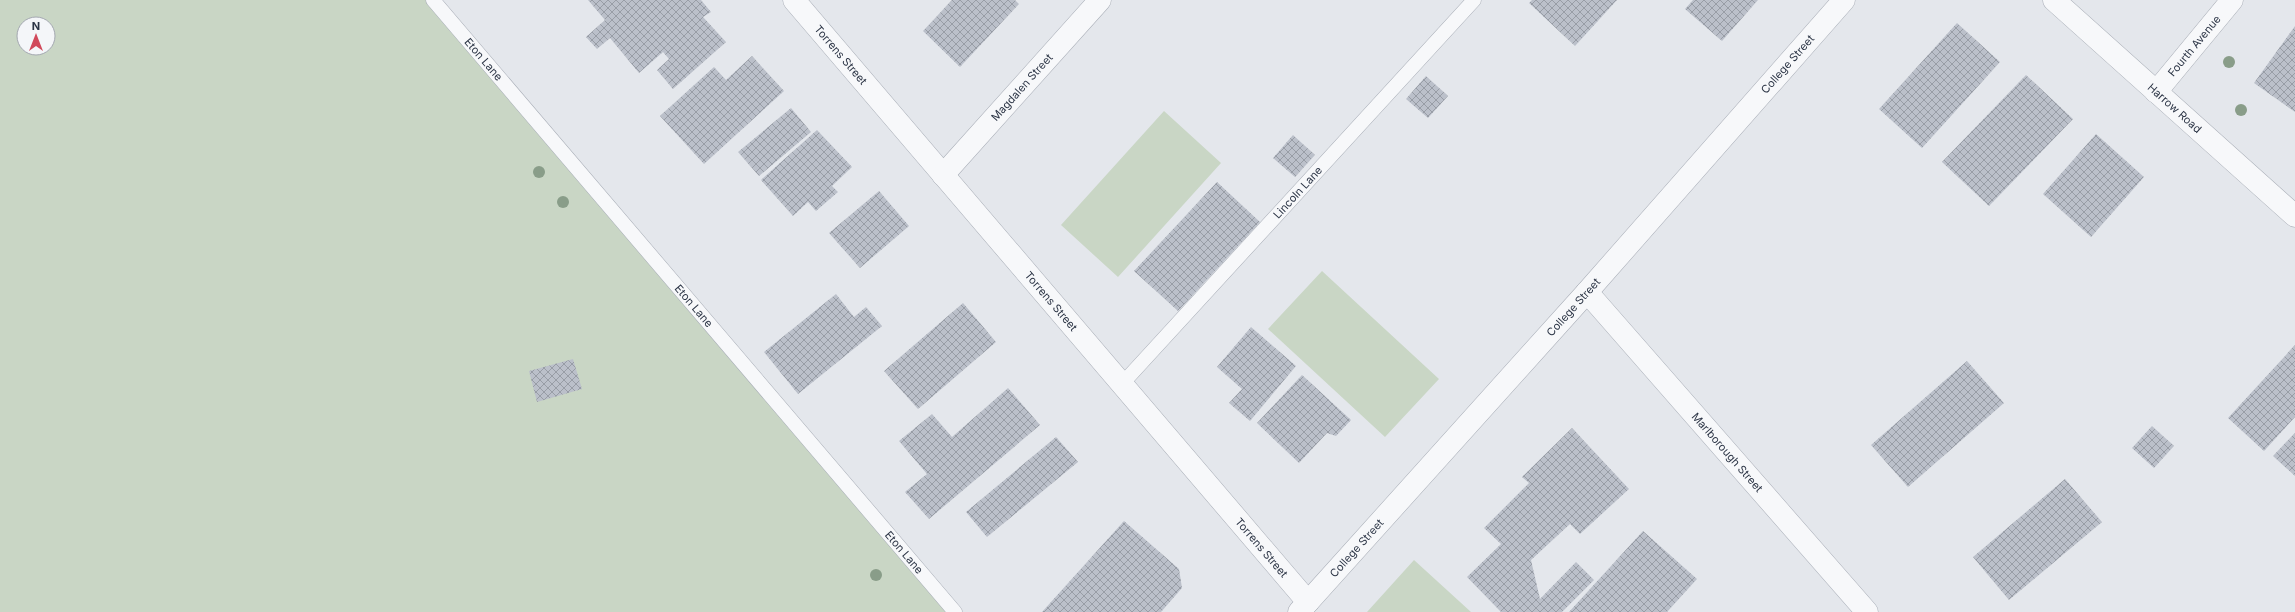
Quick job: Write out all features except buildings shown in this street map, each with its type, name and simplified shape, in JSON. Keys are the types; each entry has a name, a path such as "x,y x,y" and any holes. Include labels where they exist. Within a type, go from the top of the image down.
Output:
{"street":[{"name":"Torrens Street","path":"794,0 1122,384 1304,607"},
{"name":"Magdalen Street","path":"943,175 1100,0"},
{"name":"College Street","path":"1304,607 1587,292 1844,0"},
{"name":"Harrow Road","path":"2054,0 2295,216"},
{"name":"Fourth Avenue","path":"2156,92 2232,0"},
{"name":"Marlborough Street","path":"1587,292 1867,612"}],"lane":[{"name":"Eton Lane","path":"433,0 955,612"},
{"name":"Lincoln Lane","path":"1122,384 1474,0"}],"green space":[{"path":"0,0 433,0 955,612 0,612"},
{"path":"1164,111 1221,163 1118,277 1061,225"},
{"path":"1322,271 1439,379 1385,437 1268,329"},
{"path":"1414,560 1471,612 1367,612"}]}
